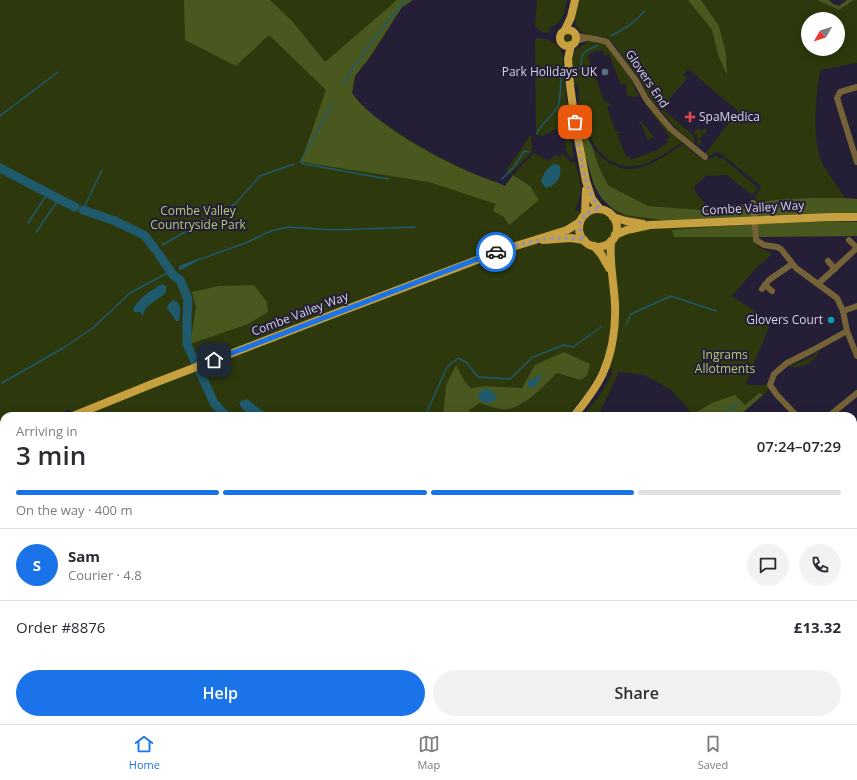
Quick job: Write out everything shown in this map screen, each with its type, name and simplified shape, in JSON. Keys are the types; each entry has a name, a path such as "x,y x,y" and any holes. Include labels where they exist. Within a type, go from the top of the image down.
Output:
{"main road":[{"path":"575,0 571,17 571,38 568,60 575,122 586,181 587,200 585,214 580,222 580,232 584,240 594,246 601,254 612,273"},
{"path":"577,412 593,391 603,374 614,330 615,306 610,251 616,226 612,217 607,212 600,209 592,199 586,181"},
{"path":"585,214 590,211 600,209"},
{"name":"Combe Valley Way","path":"612,217 626,222 650,225 857,217"},
{"name":"Combe Valley Way","path":"83,412 214,360 499,251 567,230 580,222"},
{"name":"Combe Valley Way","path":"613,238 627,230 650,225"},
{"name":"Combe Valley Way","path":"537,240 571,238 584,240"},
{"path":"594,246 604,246 613,238"}],"street":[{"name":"Glovers End","path":"571,38 586,38 607,42 635,79 646,99 659,115 671,129 705,157"},
{"path":"857,87 840,92 837,98 857,162"},
{"path":"753,203 756,240 764,245 781,249 792,264 836,298 843,311 847,331 857,356"},
{"path":"818,284 857,248 849,240"},
{"path":"828,261 835,269"},
{"path":"772,291 764,287 769,280 792,264"},
{"path":"843,311 857,306"},
{"path":"793,412 773,390 770,384 774,374 787,363 847,331"},
{"path":"834,412 857,393"}],"green space":[{"name":"Combe Valley Countryside Park","path":"0,0 413,0 402,7 370,57 355,76 352,93 359,103 377,118 408,139 439,157 482,178 496,182 538,200 530,186 513,175 534,153 548,161 556,155 559,156 563,154 570,161 575,163 580,180 581,193 575,211 602,206 625,215 752,217 754,241 760,247 772,254 755,269 732,296 771,322 745,383 751,385 767,385 769,390 763,395 759,393 745,405 712,403 696,412 691,412 671,390 644,375 619,372 600,412 586,412 604,388 613,370 601,366 591,386 571,412 470,412 469,410 480,403 494,407 521,405 557,373 572,378 536,365 523,388 486,386 471,388 465,382 456,366 446,385 443,412 71,412 70,409 63,412 0,412"},
{"path":"184,0 270,0 293,22 325,62 397,0 413,0 402,7 370,57 355,76 352,93 363,106 377,118 393,130 431,153 449,163 505,186 513,175 530,186 539,200 509,225 504,217 493,211 496,204 429,182 301,162 326,90 269,35 236,66 185,40"},
{"path":"537,0 567,0 562,17 558,23 549,28 549,33 542,32 535,26"},
{"path":"578,0 688,0 712,30 718,55 719,26 701,0 817,0 839,10 854,0 857,0 857,63 820,70 816,103 815,125 820,158 845,198 789,199 756,203 755,198 761,186 719,152 710,156 705,154 738,111 688,69 683,75 687,79 669,99 670,102 665,108 666,112 692,134 694,137 694,144 674,126 649,97 638,78 610,40 601,36 587,35 579,30 576,25 575,18"},
{"path":"688,0 701,0 719,26 726,54 727,75 718,55 712,30"},
{"path":"817,0 829,0 833,4 839,6 847,0 854,0 839,10"},
{"path":"567,33 571,33 573,34 573,42 567,43 564,40 564,36"},
{"path":"537,38 552,42 558,46 562,53 569,123 542,136 536,134 535,40"},
{"path":"594,41 605,44 635,84 634,87 640,95 632,97 625,93 627,91 626,83 621,85 609,54 605,56 603,51 598,51 593,52 588,56 604,101 611,105 607,107 616,132 620,131 621,133 617,134 626,157 629,156 631,160 658,150 668,142 666,140 670,137 645,104 666,128 682,142 652,161 641,165 631,166 620,165 610,161 597,149 583,120 580,120 578,85 574,85 572,66 573,55 576,51 586,44 586,42"},
{"path":"641,121 654,137 648,140 641,123 637,124"},
{"path":"581,125 592,146 599,167 608,185 648,206 703,210 751,203 752,217 670,221 625,215 613,209 602,199 594,185 585,154"},
{"path":"569,126 574,159 567,154 566,146 564,144 567,139 568,130 563,128"},
{"path":"698,128 702,131 705,128 707,131 699,139 702,142 697,146 697,137 694,132"},
{"path":"531,134 532,152 510,174 506,171"},
{"path":"683,144 703,160 710,159 715,156 724,159 758,188 752,195 727,175 706,176 694,187 696,193 710,209 702,210 648,206 608,185 599,167 592,146 603,158 614,166 625,169 648,165"},
{"path":"789,199 857,199 857,213 757,217 756,203"},
{"path":"831,221 857,222 857,236 758,237 757,224"},
{"path":"752,224 753,237 674,237 672,230"},
{"path":"254,285 267,302 268,312 248,324 190,344 196,307 192,292 219,286"},
{"path":"819,351 814,359 802,366 792,367 787,366 791,364 792,366 815,355 816,352"},
{"path":"564,352 590,364 587,376 580,380 557,373 528,400 514,407 500,409 480,403 469,410 470,412 443,412 446,385 456,365 465,382 471,388 486,386 522,388 535,365"},
{"path":"759,393 763,395 744,412 696,412 712,403 735,395 745,405"}],"water":[{"path":"555,164 560,166 558,180 550,187 546,188 541,182 544,173 548,168"},
{"path":"200,258 201,259 181,270 179,269 179,266"},
{"path":"162,284 166,286 166,292 146,308 143,316 140,312 134,312 133,309 142,298"},
{"path":"172,301 176,301 179,305 179,321 176,321 167,308"},
{"path":"540,375 541,378 534,387 530,388 527,384 529,380"},
{"path":"488,389 492,391 497,399 489,403 481,401 478,397 481,391"},
{"path":"247,399 264,412 245,412 239,402"}],"waterway":[{"path":"343,84 371,43 402,4 407,0"},
{"path":"611,36 630,25 645,11"},
{"path":"575,73 580,68 584,53 598,45"},
{"path":"0,116 58,72"},
{"path":"537,134 540,127 553,114 558,106 562,74"},
{"path":"333,103 300,162 304,164 388,179"},
{"path":"502,179 514,167 524,151 529,152"},
{"path":"162,245 235,204 260,176 294,164"},
{"path":"0,168 75,207"},
{"path":"83,210 102,170"},
{"path":"28,223 48,193"},
{"path":"36,232 59,199"},
{"path":"83,210 115,221 144,235 155,249"},
{"path":"201,259 248,242 271,231 288,227 335,230 415,227"},
{"path":"158,253 173,275 180,280 188,299 187,344 214,403 222,412"},
{"path":"2,383 63,348 93,328 130,293 171,271"},
{"path":"626,325 631,314 671,296 716,311"},
{"path":"427,412 447,367 458,358 466,362 478,377 510,379 533,357 564,345 573,347 601,327"},
{"path":"726,412 738,403"}],"way so far":[{"path":"496,252 537,240 571,238 584,240 580,235 579,225 583,216 588,212 600,209 592,199 586,181 575,122"}],"place":[{"name":"Park Holidays UK","path":"605,72"},
{"name":"SpaMedica","path":"690,117"},
{"name":"Glovers Court","path":"831,320"}],"route":[{"path":"214,360 496,252"}],"park label":[{"name":"Ingrams Allotments","path":"725,362"}]}
